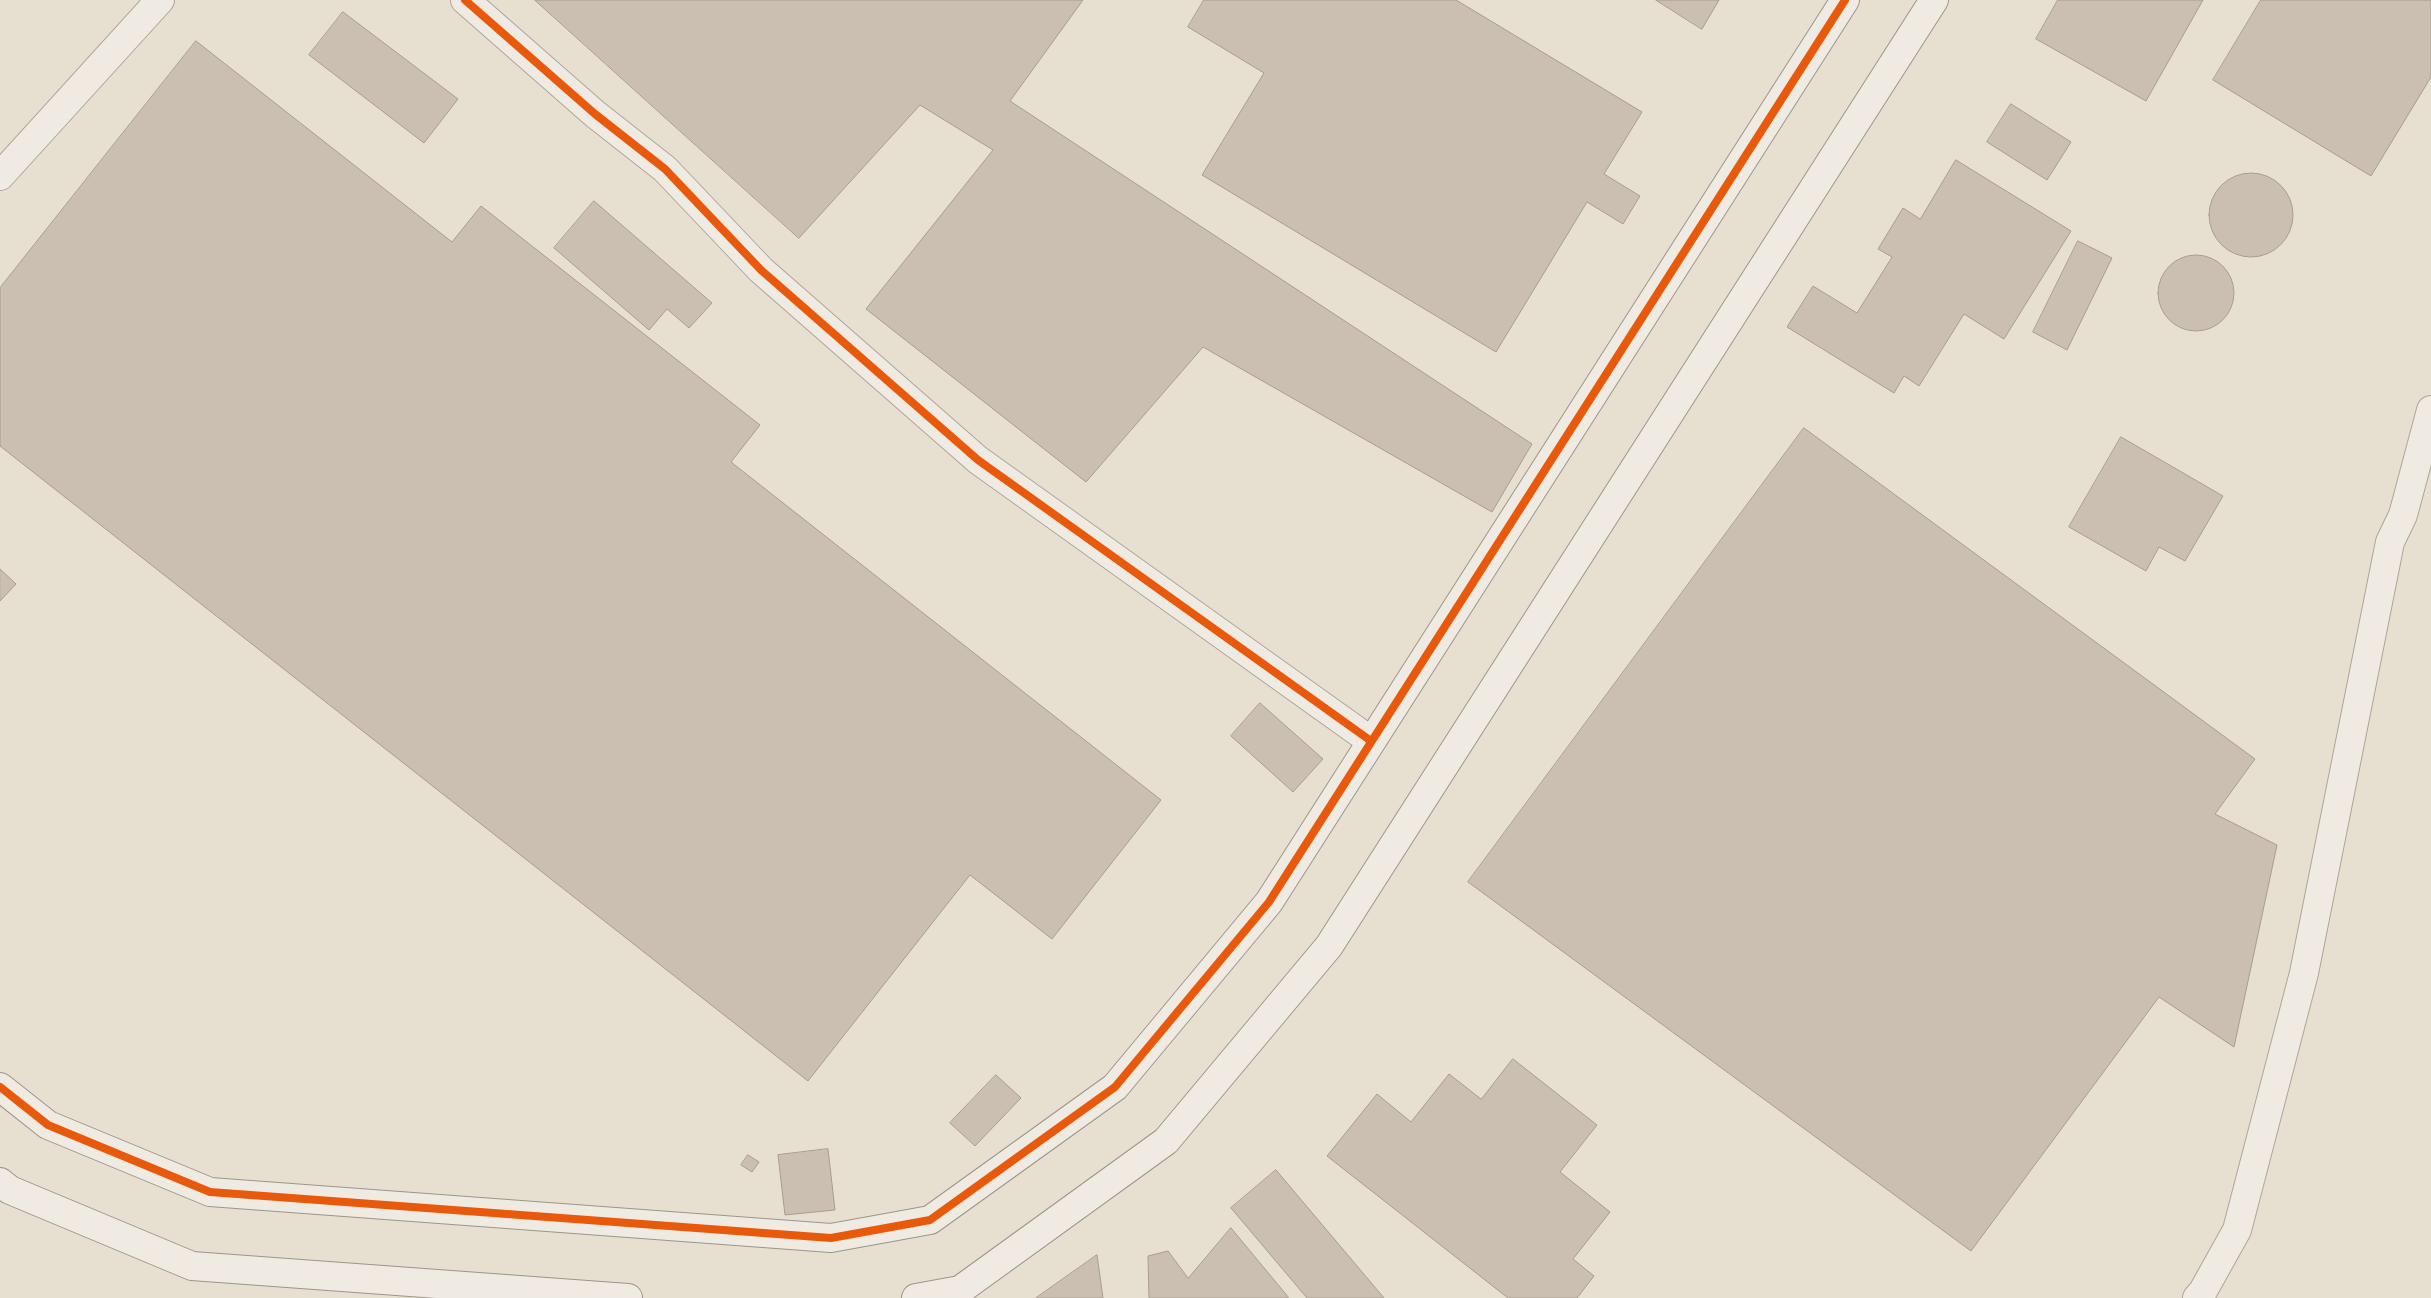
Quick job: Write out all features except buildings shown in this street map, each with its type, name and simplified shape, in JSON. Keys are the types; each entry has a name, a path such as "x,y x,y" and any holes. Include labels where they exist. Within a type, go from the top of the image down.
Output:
{"street":[{"path":"0,176 160,0"},
{"path":"465,0 595,114 665,169 761,270 978,460 1372,741"},
{"path":"0,1087 48,1125 210,1192 831,1238 930,1220 1114,1087 1269,902 1845,0"},
{"path":"916,1298 960,1290 1166,1141 1329,946 1934,0"},
{"path":"2197,1298 2203,1291 2237,1230 2304,973 2390,542 2403,515 2431,410"},
{"path":"0,1182 10,1190 192,1266 628,1298"}],"cycle path":[{"path":"465,0 595,114 665,169 761,270 978,460 1371,741"},
{"path":"0,1087 48,1125 210,1192 831,1238 930,1220 1115,1087 1269,902 1845,0"}]}
